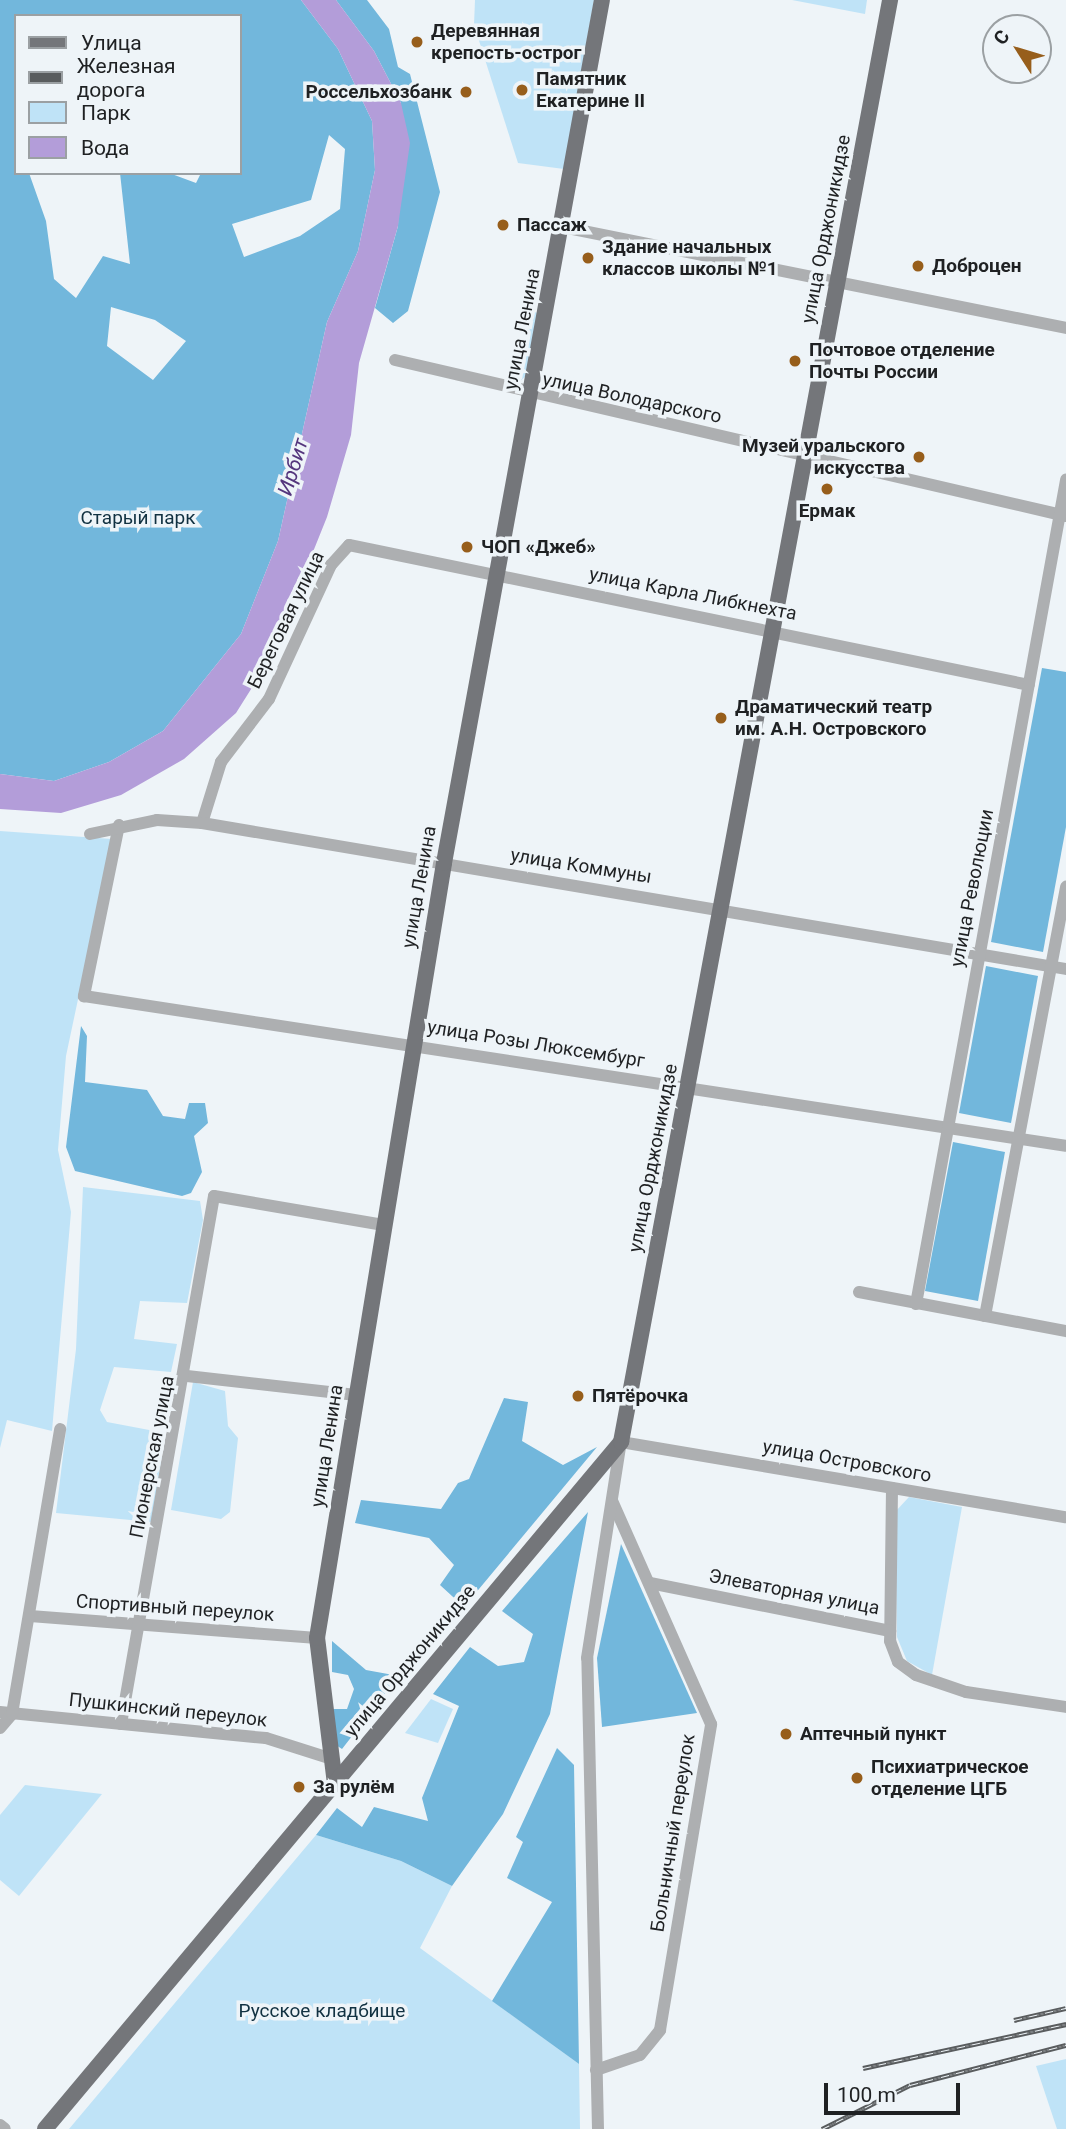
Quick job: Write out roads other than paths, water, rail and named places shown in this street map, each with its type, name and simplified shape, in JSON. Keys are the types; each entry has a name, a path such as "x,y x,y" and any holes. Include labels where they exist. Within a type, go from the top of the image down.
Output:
{"main road":[{"name":"улица Ленина","path":"335,1784 329,1758 317,1638 444,863 563,227 602,0"},
{"name":"улица Орджоникидзе","path":"45,2129 621,1441 890,0"}],"street":[{"path":"563,227 838,279 1066,328"},
{"name":"улица Володарского","path":"395,360 530,396 806,455 1063,515"},
{"name":"улица Революции","path":"915,1304 1063,515 1066,480"},
{"name":"улица Карла Либкнехта","path":"349,545 773,629 1029,685"},
{"name":"Береговая улица","path":"202,823 221,762 270,699 331,565 349,545"},
{"name":"улица Коммуны","path":"90,834 119,825 202,823 721,908 1066,969"},
{"name":"улица Розы Люксембург","path":"119,825 84,996 1066,1146"},
{"path":"985,1316 1066,887"},
{"name":"Пионерская улица","path":"121,1724 187,1376 214,1196 384,1225"},
{"path":"859,1292 1066,1331"},
{"path":"187,1376 356,1395"},
{"path":"0,1728 30,1616 60,1429"},
{"path":"598,2129 587,1658 621,1441"},
{"name":"улица Островского","path":"621,1441 1066,1517"},
{"path":"890,1631 892,1488"},
{"name":"Больничный переулок","path":"597,2070 640,2055 660,2030 711,1724 612,1501"},
{"name":"Элеваторная улица","path":"650,1583 890,1631 898,1662 916,1675 966,1692 1066,1707"},
{"name":"Спортивный переулок","path":"30,1616 317,1638"},
{"name":"Пушкинский переулок","path":"6,1713 266,1738 329,1758"},
{"path":"0,2125 5,2129"}],"water":[{"path":"301,0 336,0 374,51 401,103 410,143 398,226 359,363 351,435 327,517 270,659 236,713 184,759 121,795 61,813 0,809 0,774 54,781 109,762 163,731 241,634 278,541 327,322 358,251 375,170 372,121 338,49"}],"railway":[{"path":"1014,2020 1066,2008"},
{"path":"863,2068 1066,2024"},
{"path":"822,2129 910,2085 1066,2045"}],"place":[{"name":"Деревянная крепость-острог","path":"417,42"},
{"name":"Памятник Екатерине II","path":"522,90"},
{"name":"Россельхозбанк","path":"466,92"},
{"name":"Пассаж","path":"503,225"},
{"name":"Здание начальных классов школы №1","path":"588,258"},
{"name":"Доброцен","path":"918,266"},
{"name":"Почтовое отделение Почты России","path":"795,361"},
{"name":"Музей уральского искусства","path":"919,457"},
{"name":"Ермак","path":"827,489"},
{"name":"ЧОП «Джеб»","path":"467,547"},
{"name":"Драматический театр им. А.Н. Островского","path":"721,718"},
{"name":"Пятёрочка","path":"578,1396"},
{"name":"Аптечный пункт","path":"786,1734"},
{"name":"Психиатрическое отделение ЦГБ","path":"857,1778"},
{"name":"За рулём","path":"299,1787"}],"water label":[{"name":"Ирбит","path":"293,467"}],"park label":[{"name":"Старый парк","path":"138,518"},
{"name":"Русское кладбище","path":"322,2011"}]}
